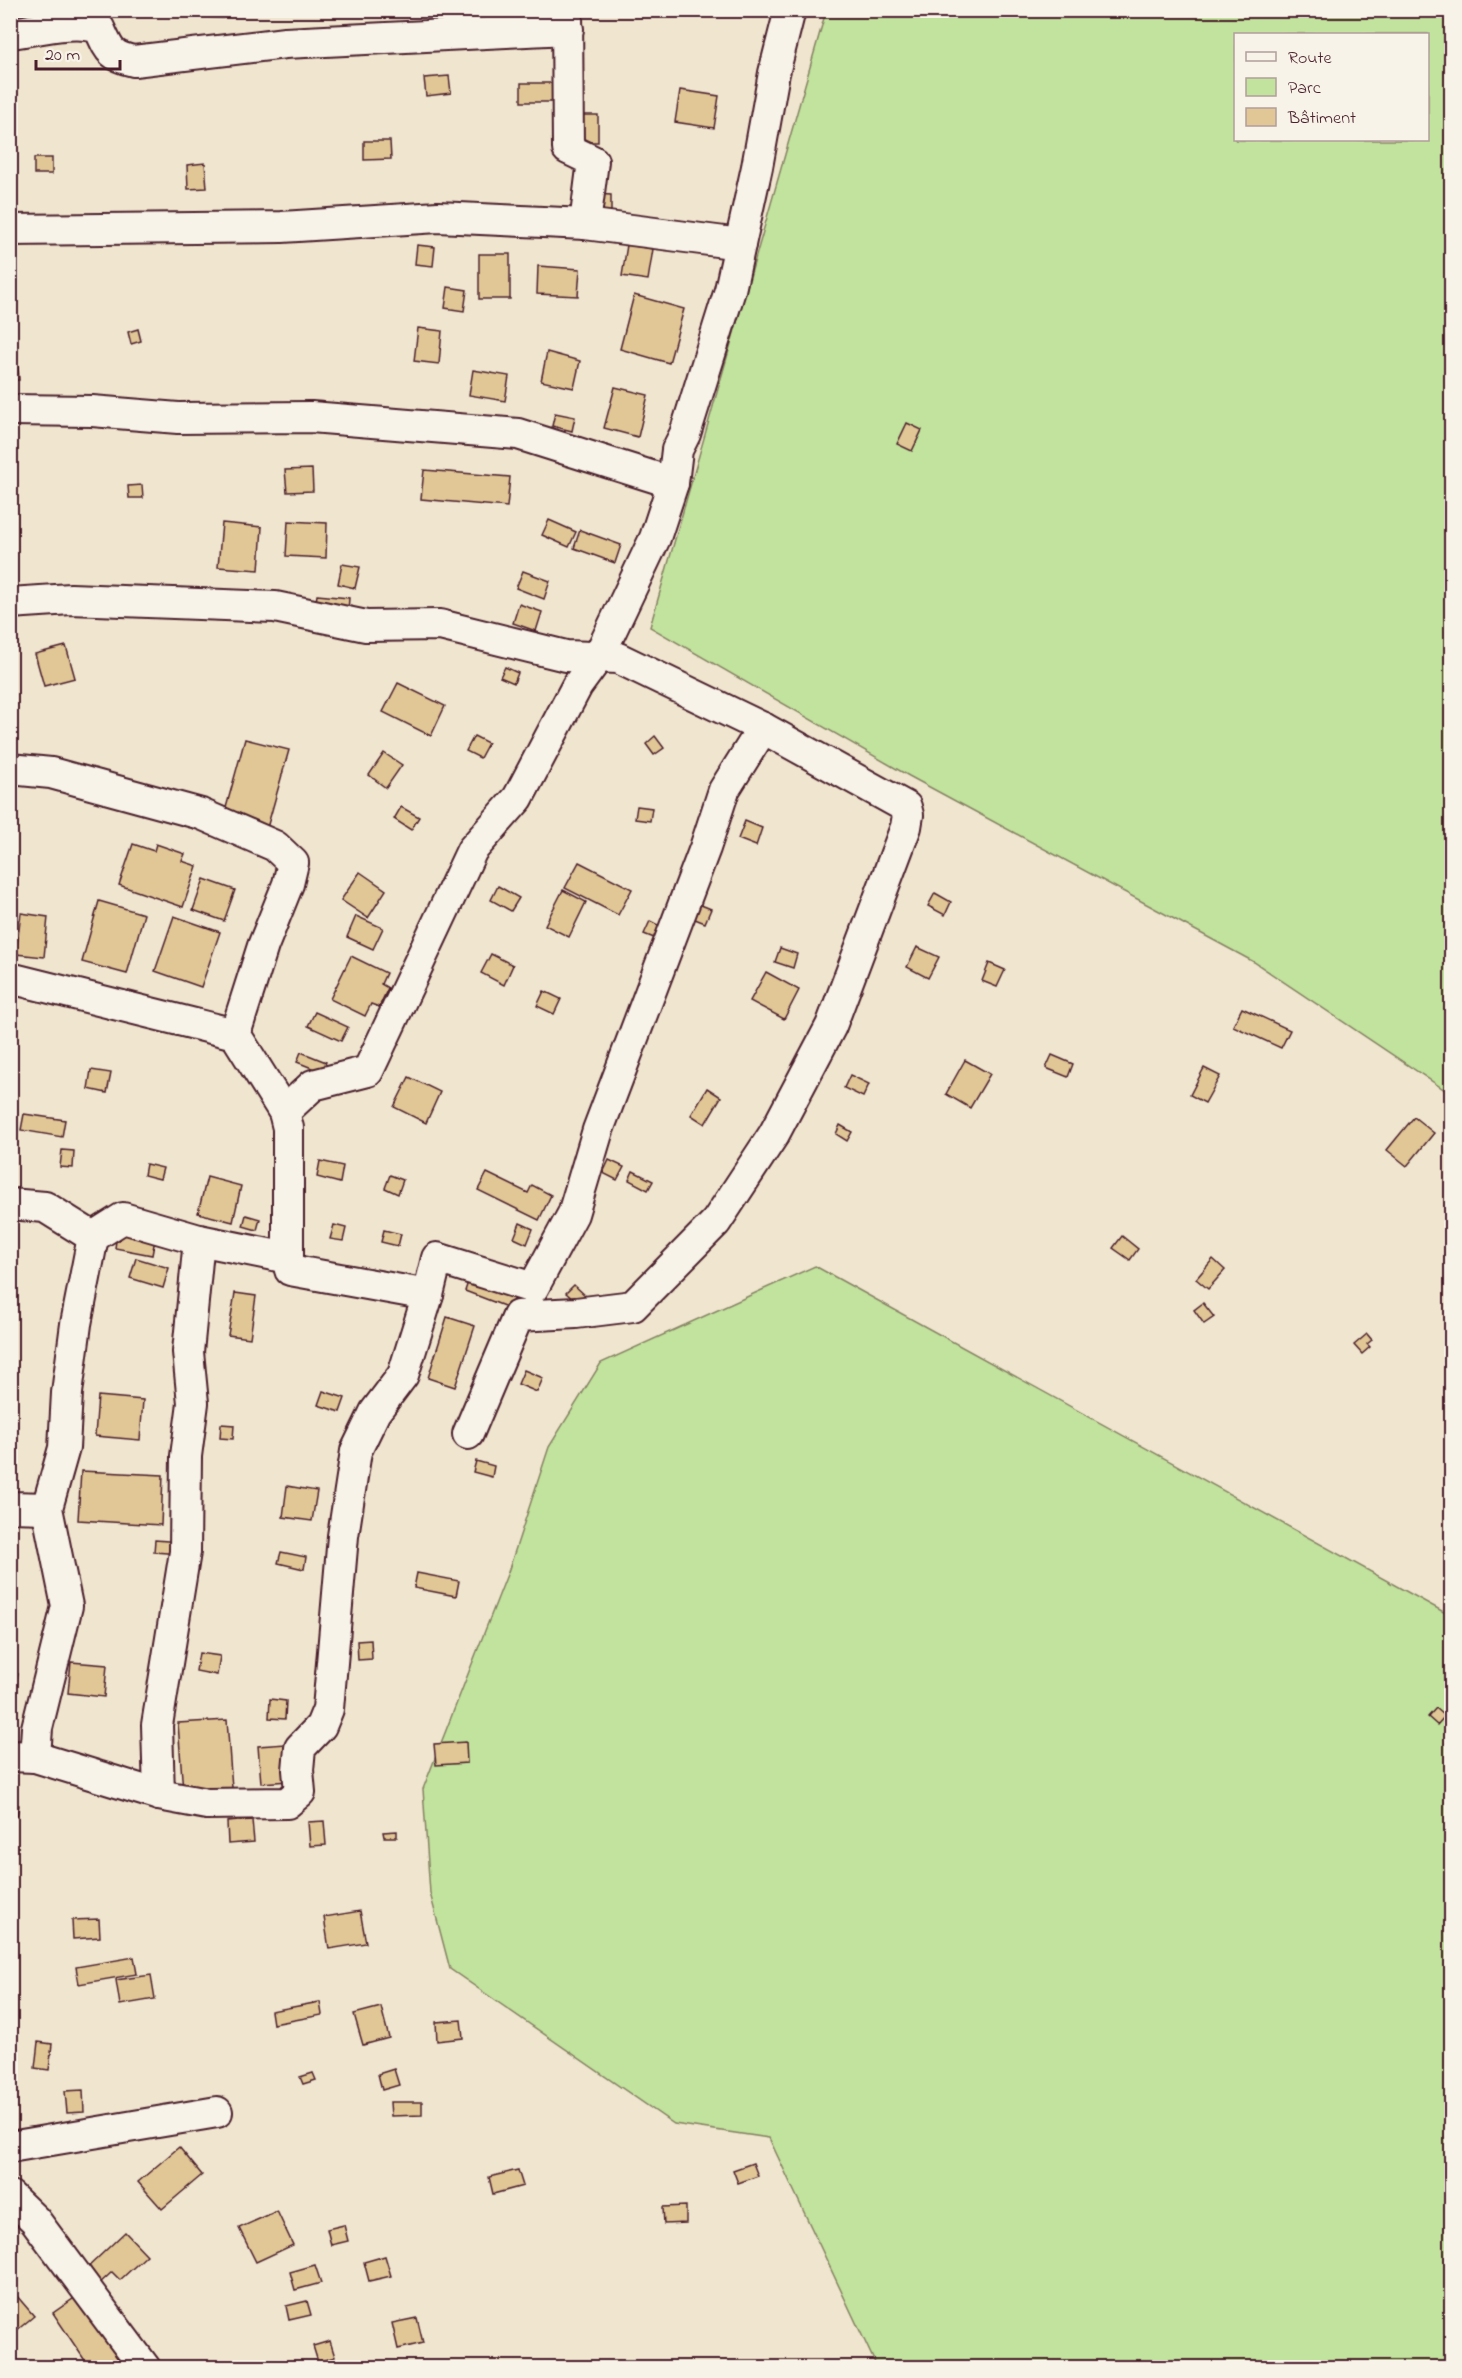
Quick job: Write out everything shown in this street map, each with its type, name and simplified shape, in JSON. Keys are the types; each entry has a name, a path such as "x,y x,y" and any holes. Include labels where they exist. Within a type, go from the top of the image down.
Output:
{"street":[{"path":"284,1112 313,1085 368,1071 472,850 518,798 577,686 599,656 656,538 673,483 677,450 685,434 730,290 774,73 790,10"},
{"path":"10,33 90,25 99,28 111,54 134,60 285,43 568,20 568,149 593,160 585,224"},
{"path":"10,230 282,227 438,217 585,224 740,244"},
{"path":"10,410 92,411 178,418 312,417 518,434 673,483"},
{"path":"10,603 71,599 275,608 366,626 440,625 567,656 618,658 763,728 906,807 908,815 906,827 831,1026 774,1134 716,1222 633,1306 576,1313 518,1316"},
{"path":"468,1434 518,1316 573,1214 598,1130 705,848 724,790 763,728"},
{"path":"10,769 51,773 201,814 274,846 293,862 288,884 263,946 235,1034"},
{"path":"10,978 235,1034 284,1112 288,1128 288,1258 290,1270 428,1295"},
{"path":"10,1204 45,1207 93,1237"},
{"path":"288,1258 199,1240 123,1218 93,1237 76,1324 67,1393 64,1448 47,1508 67,1606 37,1728 23,1756 159,1795 207,1804 287,1803 300,1792 298,1770 300,1748 321,1726 328,1709 343,1536 356,1451 375,1412 403,1375 437,1258 534,1288"},
{"path":"159,1795 157,1725 186,1552 186,1456 194,1403 188,1352 199,1240"},
{"path":"10,1507 47,1508"},
{"path":"10,2147 217,2112"},
{"path":"10,2196 35,2220 145,2367"}],"green space":[{"path":"826,11 1451,11 1451,1094 1254,962 909,776 650,627"},
{"path":"815,1266 1451,1616 1451,2367 877,2367 769,2138 674,2124 450,1969 430,1893 423,1789 508,1572 549,1447 601,1363"}],"building":[{"path":"183,10 223,10 223,18 183,16"},
{"path":"449,76 451,93 426,96 424,78"},
{"path":"521,83 558,83 558,102 521,102"},
{"path":"680,90 719,96 714,128 675,122"},
{"path":"579,115 598,115 598,142 579,142"},
{"path":"364,141 390,141 391,159 364,160"},
{"path":"34,158 52,158 52,174 34,174"},
{"path":"205,163 207,188 188,189 187,165"},
{"path":"596,194 611,195 611,214 595,214"},
{"path":"417,245 435,247 433,266 415,264"},
{"path":"627,245 653,249 648,280 622,276"},
{"path":"479,254 510,254 510,299 479,299"},
{"path":"538,266 580,269 578,296 537,294"},
{"path":"448,287 467,290 464,311 445,308"},
{"path":"634,295 684,309 669,363 620,349"},
{"path":"418,328 442,331 439,364 414,361"},
{"path":"138,329 141,341 131,344 128,332"},
{"path":"547,352 580,361 574,388 541,381"},
{"path":"10,367 18,367 19,380 10,381"},
{"path":"473,370 509,376 505,401 469,395"},
{"path":"615,387 648,395 638,437 604,428"},
{"path":"555,413 575,417 572,431 552,426"},
{"path":"907,423 922,430 912,451 897,444"},
{"path":"312,469 313,491 287,492 285,470"},
{"path":"424,470 510,477 507,507 421,499"},
{"path":"142,485 143,498 129,498 128,486"},
{"path":"549,520 576,532 569,547 542,535"},
{"path":"288,521 327,523 326,558 286,556"},
{"path":"222,523 262,527 259,570 218,567"},
{"path":"580,530 621,545 615,563 574,548"},
{"path":"342,564 360,567 355,588 338,584"},
{"path":"523,571 550,581 544,599 516,588"},
{"path":"317,595 349,598 348,611 315,608"},
{"path":"519,604 542,612 536,631 513,623"},
{"path":"66,646 75,678 44,686 35,654"},
{"path":"505,667 518,673 514,683 500,677"},
{"path":"398,683 445,706 431,736 383,712"},
{"path":"474,736 488,743 480,758 466,751"},
{"path":"655,736 664,748 654,755 646,744"},
{"path":"245,739 289,750 267,828 224,815"},
{"path":"384,753 402,765 386,788 369,775"},
{"path":"637,806 652,808 650,821 635,819"},
{"path":"401,807 419,817 411,830 394,819"},
{"path":"745,821 762,828 756,846 738,839"},
{"path":"133,844 154,851 156,844 185,854 182,861 197,866 183,907 119,885"},
{"path":"579,862 632,889 618,915 565,888"},
{"path":"360,872 386,890 368,918 341,900"},
{"path":"204,879 235,890 224,921 193,910"},
{"path":"498,886 519,898 511,911 491,900"},
{"path":"563,890 586,902 569,937 545,925"},
{"path":"935,893 951,902 945,915 928,906"},
{"path":"99,901 144,914 127,974 82,962"},
{"path":"696,903 711,909 705,923 690,917"},
{"path":"21,913 48,917 44,957 16,954"},
{"path":"174,916 220,932 201,987 155,971"},
{"path":"356,916 383,928 373,949 347,937"},
{"path":"650,921 664,928 659,940 644,934"},
{"path":"917,947 939,957 928,978 907,967"},
{"path":"780,948 797,954 793,968 775,962"},
{"path":"491,954 513,965 504,985 481,973"},
{"path":"351,956 386,973 381,984 388,988 379,1007 371,1004 365,1016 330,999"},
{"path":"989,963 1005,970 997,987 982,981"},
{"path":"766,972 799,990 784,1019 750,1001"},
{"path":"544,991 561,999 554,1014 537,1006"},
{"path":"1242,1008 1290,1030 1281,1048 1233,1026"},
{"path":"315,1012 348,1027 341,1041 308,1026"},
{"path":"301,1052 326,1062 322,1072 297,1062"},
{"path":"1052,1055 1073,1064 1068,1077 1046,1068"},
{"path":"965,1060 990,1074 970,1108 946,1094"},
{"path":"1204,1068 1220,1076 1205,1103 1190,1095"},
{"path":"91,1070 111,1073 107,1093 88,1089"},
{"path":"850,1075 869,1084 863,1097 844,1088"},
{"path":"409,1077 440,1092 426,1123 394,1107"},
{"path":"707,1088 721,1097 705,1124 691,1115"},
{"path":"24,1114 65,1120 62,1137 21,1130"},
{"path":"1414,1117 1434,1133 1407,1166 1387,1150"},
{"path":"840,1125 852,1132 847,1141 836,1134"},
{"path":"62,1150 74,1151 73,1168 60,1167"},
{"path":"609,1160 624,1167 617,1180 603,1173"},
{"path":"320,1161 343,1166 340,1183 317,1177"},
{"path":"146,1164 163,1168 160,1179 144,1175"},
{"path":"633,1171 653,1181 648,1190 629,1180"},
{"path":"487,1173 528,1193 532,1185 551,1195 539,1220 478,1190"},
{"path":"390,1175 403,1180 398,1194 385,1188"},
{"path":"207,1177 241,1186 233,1222 198,1213"},
{"path":"246,1215 260,1219 257,1230 243,1226"},
{"path":"520,1223 533,1229 527,1244 514,1238"},
{"path":"334,1225 346,1228 343,1241 330,1239"},
{"path":"118,1228 156,1234 152,1255 115,1248"},
{"path":"384,1230 401,1234 398,1246 381,1242"},
{"path":"1122,1236 1138,1249 1130,1260 1113,1248"},
{"path":"136,1258 169,1268 163,1288 130,1278"},
{"path":"1213,1259 1225,1270 1208,1289 1196,1279"},
{"path":"469,1279 517,1297 512,1309 465,1291"},
{"path":"574,1285 587,1297 580,1305 566,1293"},
{"path":"235,1293 256,1296 250,1338 228,1335"},
{"path":"1203,1303 1214,1317 1204,1324 1194,1310"},
{"path":"447,1317 475,1326 455,1387 428,1378"},
{"path":"1367,1334 1372,1340 1367,1344 1370,1347 1362,1354 1354,1345"},
{"path":"524,1370 543,1378 537,1392 518,1384"},
{"path":"323,1391 345,1398 340,1412 318,1405"},
{"path":"98,1396 143,1400 140,1440 95,1436"},
{"path":"221,1424 234,1425 233,1439 220,1438"},
{"path":"476,1461 494,1466 492,1477 473,1472"},
{"path":"81,1471 163,1475 161,1525 78,1520"},
{"path":"287,1486 317,1491 312,1521 283,1517"},
{"path":"155,1540 180,1542 180,1554 154,1552"},
{"path":"281,1552 306,1557 304,1569 278,1563"},
{"path":"417,1573 459,1581 456,1596 414,1588"},
{"path":"371,1640 372,1659 358,1660 357,1641"},
{"path":"199,1653 220,1656 217,1675 196,1671"},
{"path":"71,1662 107,1665 104,1697 68,1693"},
{"path":"10,1673 18,1674 16,1687 10,1686"},
{"path":"270,1699 286,1701 285,1719 269,1718"},
{"path":"1436,1708 1445,1716 1437,1725 1428,1717"},
{"path":"227,1720 232,1788 183,1792 178,1723"},
{"path":"466,1742 467,1763 436,1765 434,1744"},
{"path":"286,1744 289,1781 261,1783 258,1746"},
{"path":"10,1803 19,1805 17,1816 10,1815"},
{"path":"252,1820 254,1842 228,1844 227,1822"},
{"path":"324,1821 326,1845 310,1846 308,1822"},
{"path":"397,1831 397,1837 384,1837 383,1832"},
{"path":"360,1911 366,1943 329,1949 324,1917"},
{"path":"99,1919 100,1937 73,1939 72,1920"},
{"path":"134,1957 137,1974 79,1984 76,1967"},
{"path":"151,1975 155,1999 120,2005 116,1980"},
{"path":"320,2002 322,2015 273,2024 271,2011"},
{"path":"381,2007 389,2038 363,2045 354,2014"},
{"path":"461,2020 463,2038 437,2041 436,2022"},
{"path":"38,2042 52,2044 49,2070 35,2068"},
{"path":"394,2069 399,2085 382,2090 378,2074"},
{"path":"313,2073 316,2080 303,2084 300,2077"},
{"path":"83,2090 84,2112 67,2113 65,2091"},
{"path":"390,2102 422,2102 422,2115 391,2116"},
{"path":"179,2147 202,2175 162,2209 138,2182"},
{"path":"753,2163 758,2176 738,2183 733,2170"},
{"path":"518,2170 523,2186 493,2194 489,2177"},
{"path":"686,2206 686,2223 664,2224 663,2207"},
{"path":"277,2211 293,2245 256,2262 239,2228"},
{"path":"344,2225 348,2241 331,2245 327,2229"},
{"path":"125,2232 147,2255 120,2280 112,2272 99,2284 86,2269"},
{"path":"385,2256 391,2276 369,2281 364,2262"},
{"path":"315,2265 321,2283 295,2290 290,2272"},
{"path":"10,2288 34,2316 10,2336"},
{"path":"80,2294 129,2368 90,2368 53,2313"},
{"path":"307,2301 311,2315 289,2320 286,2306"},
{"path":"417,2318 423,2343 398,2349 392,2323"},
{"path":"330,2341 335,2357 318,2362 313,2346"}]}
